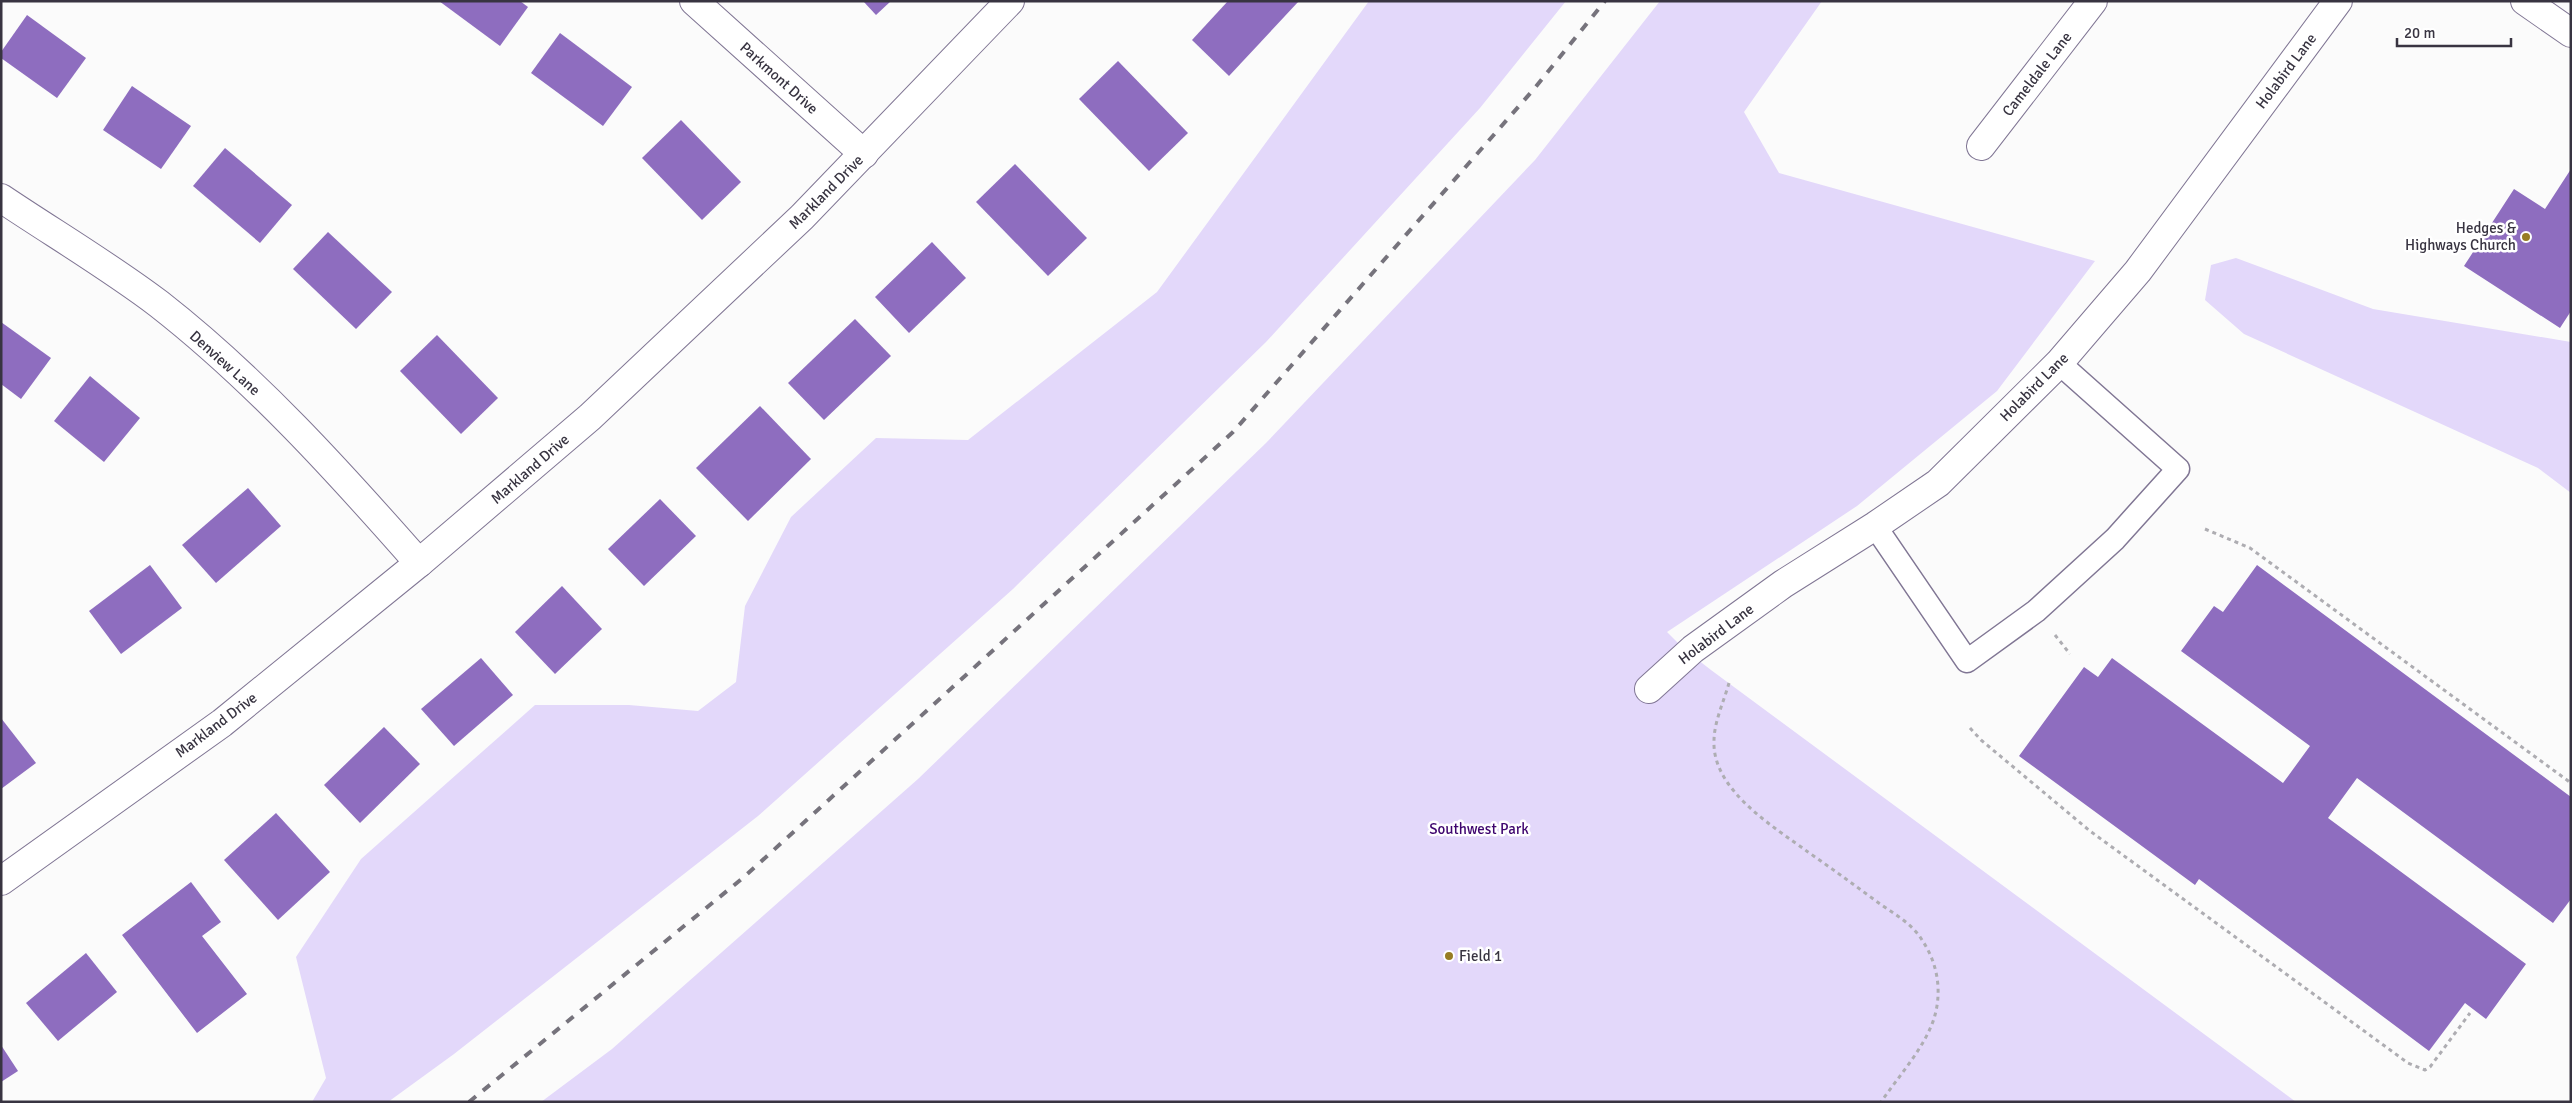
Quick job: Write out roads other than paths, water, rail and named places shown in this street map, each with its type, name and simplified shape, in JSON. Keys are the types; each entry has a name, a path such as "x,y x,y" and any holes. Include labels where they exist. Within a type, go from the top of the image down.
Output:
{"street":[{"name":"Parkmont Drive","path":"694,1 864,154"},
{"name":"Markland Drive","path":"1,881 222,723 419,563 590,417 794,224 864,154 1010,1"},
{"name":"Cameldale Lane","path":"1981,146 2093,1"},
{"name":"Holabird Lane","path":"1649,689 1693,649 1783,584 1875,526 1938,483 2059,363 2138,272 2338,1"},
{"path":"2525,1 2571,33"},
{"name":"Denview Lane","path":"1,198 158,304 233,368 345,479 419,563"}],"lane":[{"path":"1875,526 1967,661 2043,604 2115,540 2178,470 2059,363"}],"railway":[{"path":"469,1102 744,877 1233,432 1534,89 1605,1"}],"place":[{"name":"Hedges & Highways Church","path":"2526,237"},
{"name":"Field 1","path":"1449,956"}],"park label":[{"name":"Southwest Park","path":"1479,829"}]}
